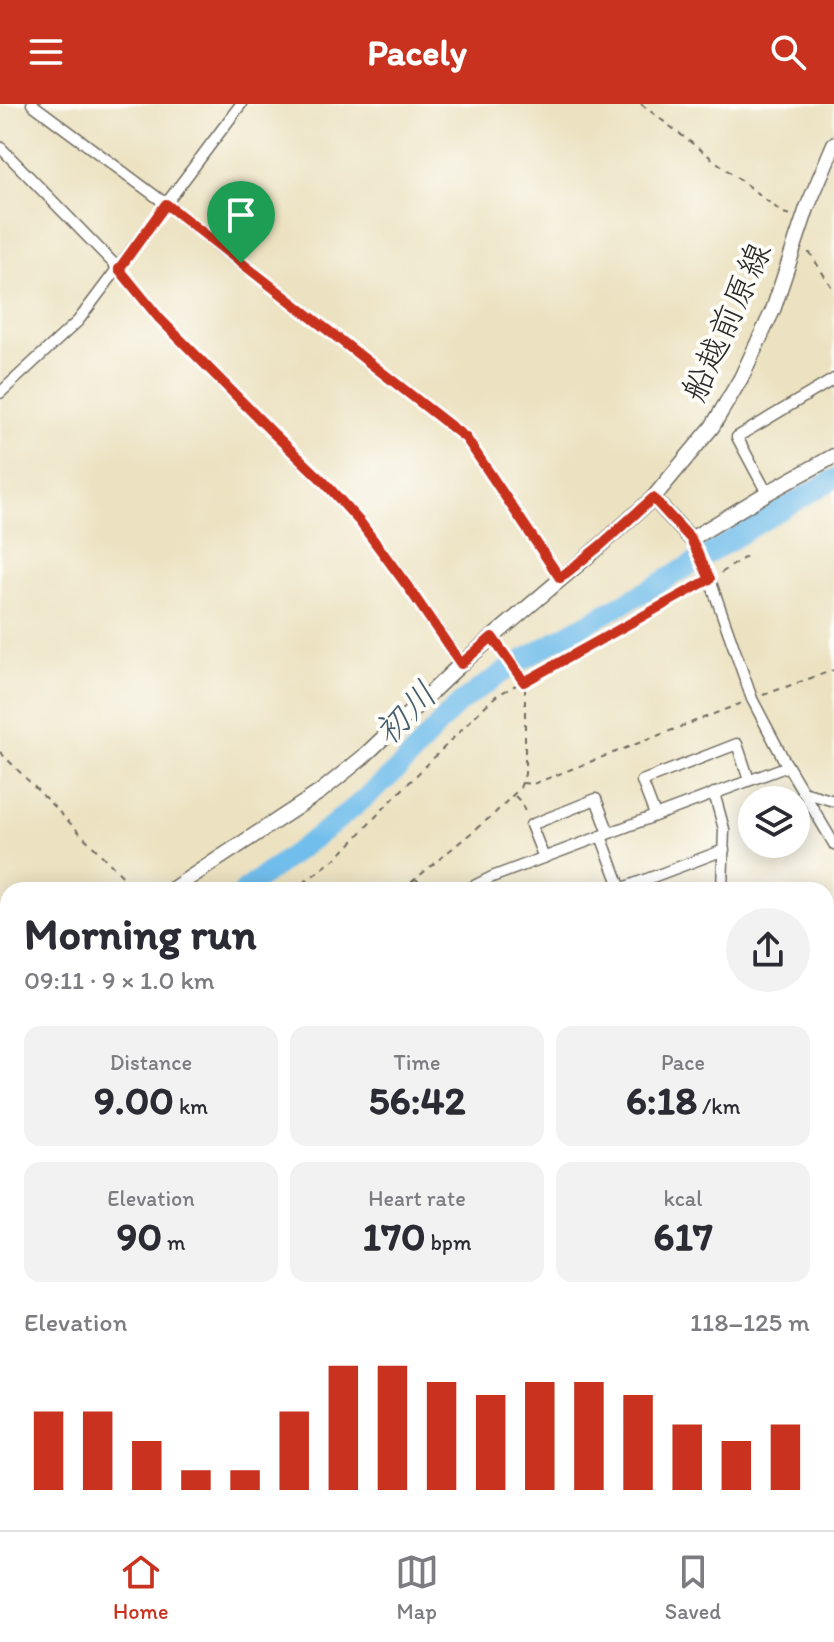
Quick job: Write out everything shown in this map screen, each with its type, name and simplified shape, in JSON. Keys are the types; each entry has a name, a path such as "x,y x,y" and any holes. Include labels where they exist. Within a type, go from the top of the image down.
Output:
{"main road":[{"name":"船越前原線","path":"183,882 320,792 362,758 461,664 653,498 712,427 741,378 773,310 803,219 834,144"},
{"path":"653,498 691,539 834,456"}],"street":[{"path":"32,104 166,204 466,438 560,578"},
{"path":"0,393 78,321 241,104"},
{"path":"0,147 119,269 159,318 324,482 360,522 461,664"},
{"path":"767,493 737,437 834,379"},
{"path":"691,539 710,578 752,699 800,786"},
{"path":"492,637 523,680"},
{"path":"655,815 642,781 737,744 749,780"},
{"path":"482,882 788,766"},
{"path":"714,793 724,829 722,882"},
{"path":"810,794 834,801"},
{"path":"544,858 531,825 596,799 618,882"},
{"path":"810,804 834,844"},
{"path":"639,882 724,850"},
{"path":"492,877 494,882"}],"path":[{"path":"641,104 783,213 803,219"},
{"path":"793,248 810,253 834,291"},
{"path":"305,882 340,855 496,696 750,554"},
{"path":"525,783 834,670"},
{"path":"412,882 516,797 525,783 526,687 523,680"},
{"path":"0,752 128,882"},
{"path":"516,797 531,825"}],"waterway":[{"name":"初川","path":"255,882 383,783 455,707 485,684 834,479"}],"route":[{"path":"166,204 241,263 466,438 560,578 653,498 691,539 710,579 524,682 492,637 461,664 360,522 324,482 159,318 119,269 166,204"}]}
